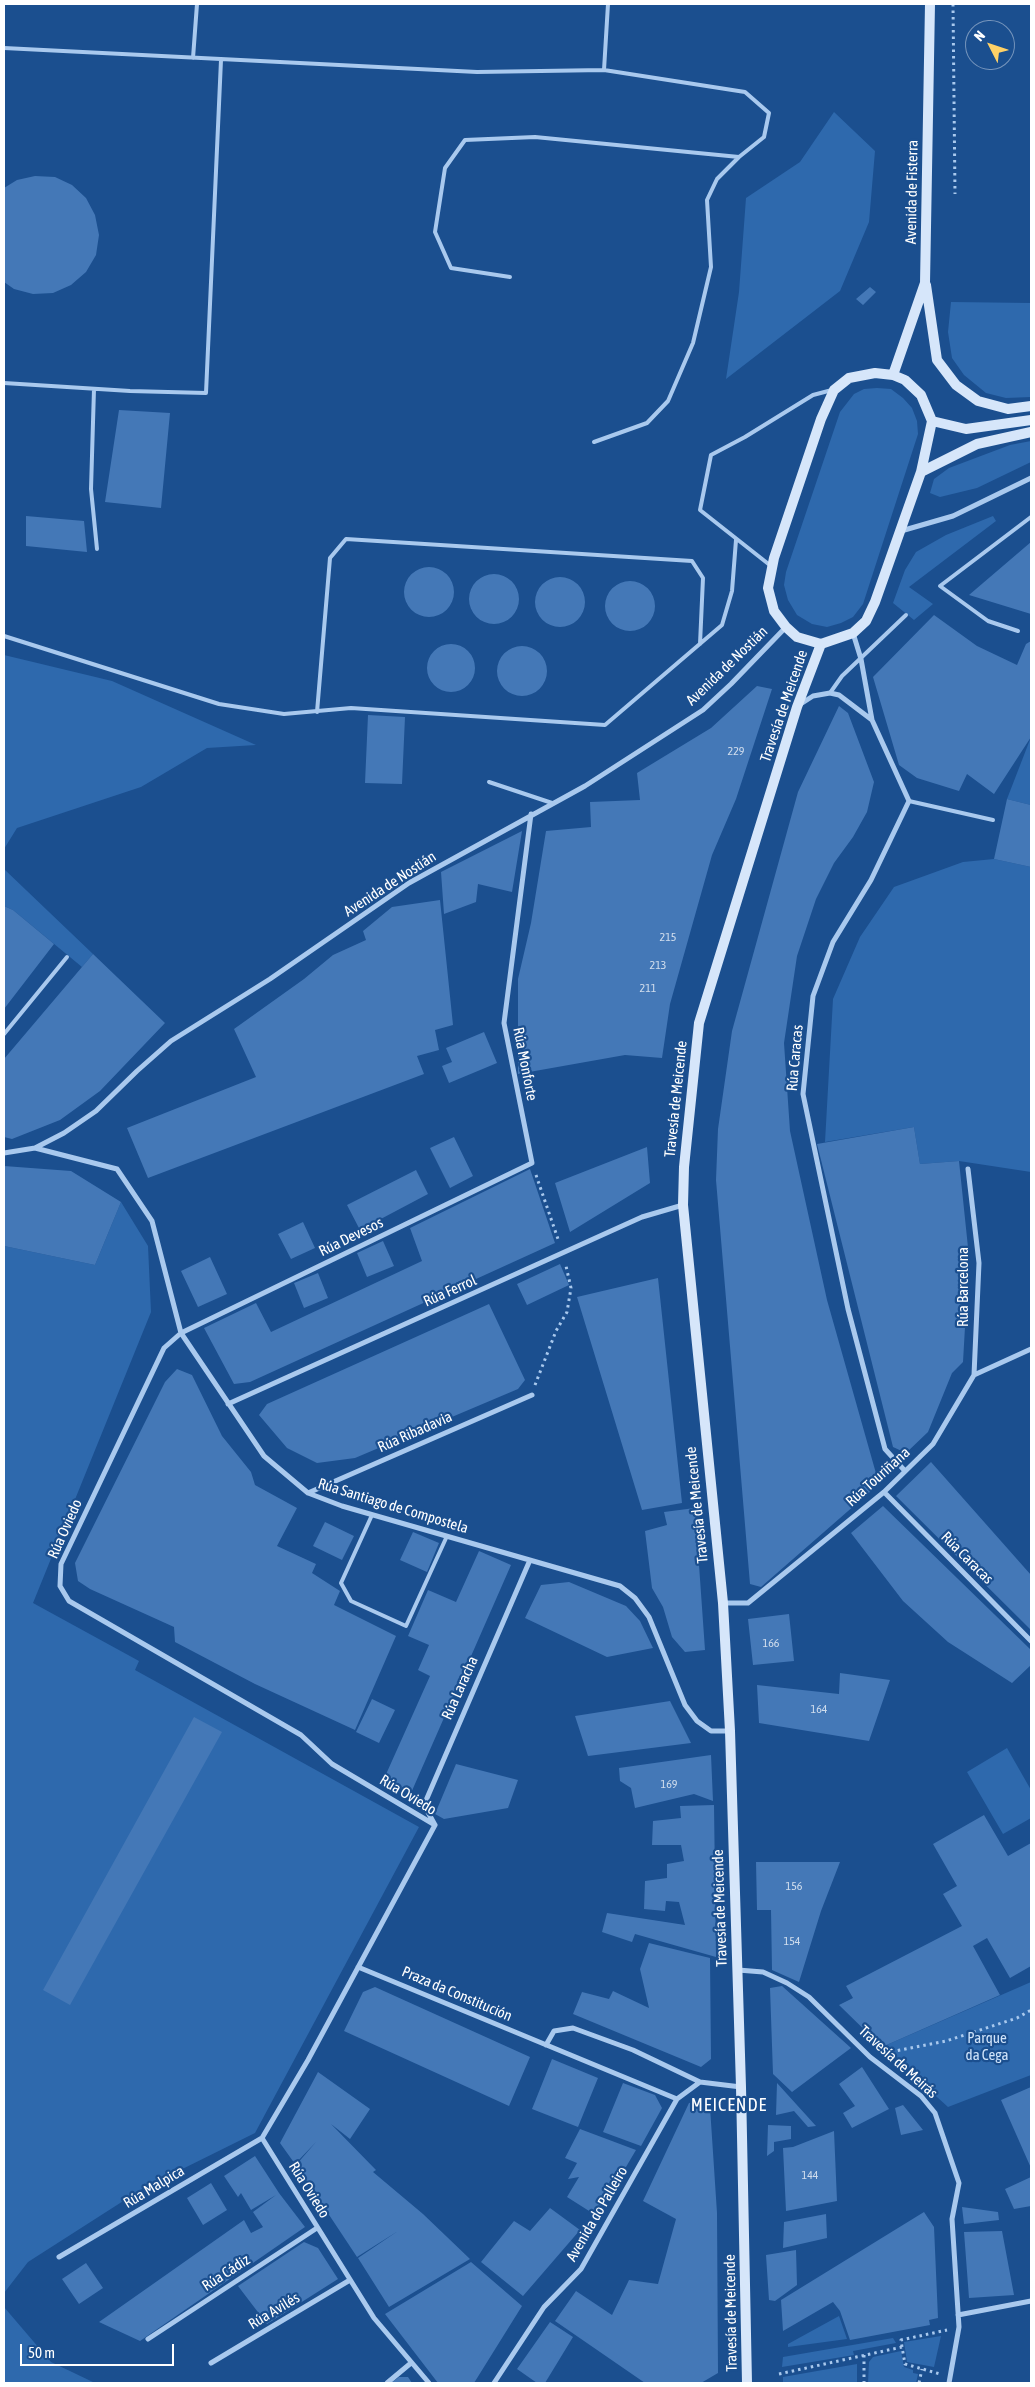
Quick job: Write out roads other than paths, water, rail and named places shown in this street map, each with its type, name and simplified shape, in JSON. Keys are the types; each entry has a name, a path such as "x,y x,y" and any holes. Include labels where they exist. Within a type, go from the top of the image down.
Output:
{"main road":[{"name":"Avenida de Fisterra","path":"892,375 926,283 930,4"},
{"path":"926,283 937,360 956,386 978,401 1008,409 1031,406"},
{"path":"875,373 892,375 905,380 921,395 932,421 921,472 875,602 866,621 853,633 821,644 797,637 786,627 774,611 768,588 773,567 821,419 834,390 849,378 875,373"},
{"path":"932,421 966,428 1031,420"},
{"path":"921,472 977,444 1031,432"},
{"name":"Travesía de Meicende","path":"747,2383 738,1970 730,1731 723,1603 683,1205 684,1167 699,1023 796,707 821,644"}],"street":[{"path":"900,531 953,516 1031,478"},
{"name":"Avenida de Nostián","path":"4,1153 35,1148 64,1133 96,1111 171,1041 270,979 409,883 531,814 585,786 703,710 786,627"},
{"path":"853,633 861,658 872,720 909,801"},
{"path":"796,707 813,696 830,692 838,695 872,720"},
{"name":"Rúa Caracas","path":"904,1471 884,1448 848,1309 803,1094 813,996 833,942 871,880 909,801"},
{"name":"Rúa Monforte","path":"531,814 504,1023 532,1162"},
{"name":"Rúa Santiago de Compostela","path":"35,1148 117,1170 152,1221 181,1334 264,1456 308,1493 372,1515 620,1586 635,1598 650,1617 689,1710 697,1721 711,1731 730,1731"},
{"name":"Rúa Devesos","path":"181,1334 532,1162"},
{"name":"Rúa Barcelona","path":"968,1170 979,1264 974,1375"},
{"name":"Rúa Ferrol","path":"228,1404 564,1254 642,1217 683,1205"},
{"name":"Rúa Oviedo","path":"181,1334 164,1348 112,1456 61,1564 60,1586 69,1601 301,1735 332,1764 435,1825 308,2060 262,2138 374,2318 429,2383"},
{"path":"974,1375 1031,1349"},
{"name":"Rúa Touriñana","path":"723,1603 748,1603 884,1492 933,1444 974,1375"},
{"name":"Rúa Ribadavia","path":"308,1493 532,1394"},
{"name":"Rúa Caracas","path":"884,1492 1031,1641"},
{"name":"Rúa Laracha","path":"435,1825 424,1805 530,1560"},
{"name":"Praza da Constitución","path":"358,1967 677,2099"},
{"name":"Travesía de Meirás","path":"738,1970 763,1972 787,1983 809,1997 870,2057 921,2096 935,2113 951,2155 959,2183 952,2219 959,2327 949,2383"},
{"path":"546,2044 554,2032 573,2028 633,2050 700,2082 741,2087"},
{"path":"677,2099 700,2082"},
{"name":"Avenida do Palleiro","path":"494,2383 544,2307 581,2269 677,2099"},
{"name":"Rúa Malpica","path":"59,2257 262,2138"},
{"name":"Rúa Cádiz","path":"148,2338 317,2228"},
{"name":"Rúa Avilés","path":"211,2363 350,2280"},
{"path":"958,2315 1031,2301"},
{"path":"387,2383 411,2363"}],"lane":[{"path":"193,58 197,4"},
{"path":"604,70 608,4"},
{"path":"4,48 478,72 604,70 745,92 769,113 764,137 739,157 717,179 707,200 711,267 692,343 668,401 647,423 594,442"},
{"path":"4,383 94,389 206,393 221,60"},
{"path":"510,277 451,268 435,232 445,168 465,140 535,137 739,157"},
{"path":"94,389 90,489 97,549"},
{"path":"773,567 700,510 710,455 745,437 813,396 834,390"},
{"path":"1018,631 988,621 940,586 1031,517"},
{"path":"317,712 330,558 346,539 692,561 703,578 700,644"},
{"path":"4,636 220,704 284,714 351,708 605,725 722,625 732,591 736,540"},
{"path":"830,692 842,676 906,615"},
{"path":"489,782 552,803"},
{"path":"909,801 993,820"},
{"path":"4,1034 67,957"},
{"path":"372,1515 341,1583 351,1601 406,1626 447,1536"}],"district":[{"name":"MEICENDE","path":"729,2105"}],"park label":[{"name":"Parque da Cega","path":"987,2046"}]}
